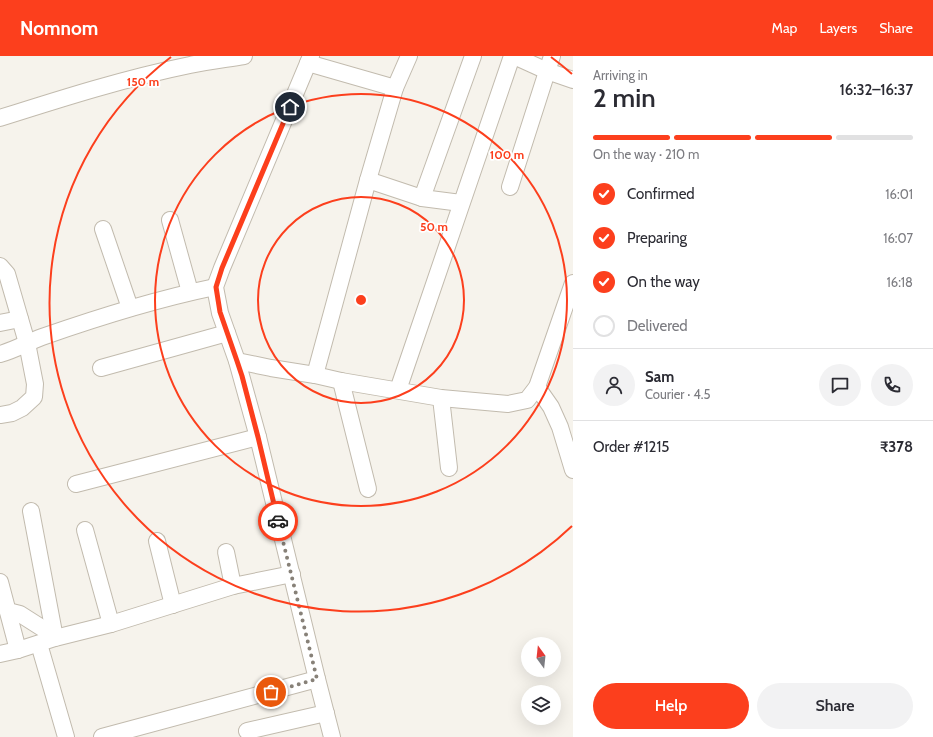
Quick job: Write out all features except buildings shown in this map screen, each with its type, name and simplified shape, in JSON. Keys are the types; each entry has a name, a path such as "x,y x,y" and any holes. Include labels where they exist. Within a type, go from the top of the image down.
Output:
{"street":[{"path":"0,118 142,76 191,65 244,56"},
{"path":"315,374 368,180 395,88 409,56"},
{"path":"422,198 473,56"},
{"path":"398,390 513,56 550,63 573,80"},
{"path":"332,737 258,437 237,361 220,312 216,287 222,268 310,59 395,88"},
{"path":"510,187 550,63"},
{"path":"368,180 422,198 462,203"},
{"path":"170,220 190,292"},
{"path":"103,229 130,308"},
{"path":"0,266 7,274 27,343 35,384 34,397 22,408 12,413 0,415"},
{"path":"237,361 441,398 508,404 527,400 537,387 573,283"},
{"path":"0,354 41,337 130,308 190,292 216,287"},
{"path":"0,323 20,318"},
{"path":"101,368 227,333"},
{"path":"341,381 368,489"},
{"path":"537,387 551,407 560,427 573,470"},
{"path":"441,398 449,468"},
{"path":"76,484 258,437"},
{"path":"31,511 55,636"},
{"path":"85,530 111,624"},
{"path":"157,541 173,605"},
{"path":"226,552 233,586"},
{"path":"0,654 39,644 55,636 111,624 233,586 292,574"},
{"path":"0,582 18,650"},
{"path":"8,611 20,614 55,636"},
{"path":"39,644 66,737"},
{"path":"102,737 317,679"},
{"path":"247,731 326,713"}],"way so far":[{"path":"271,692 317,679 278,521"}],"route":[{"path":"278,521 258,437 237,361 220,312 216,287 222,268 290,107"}]}
